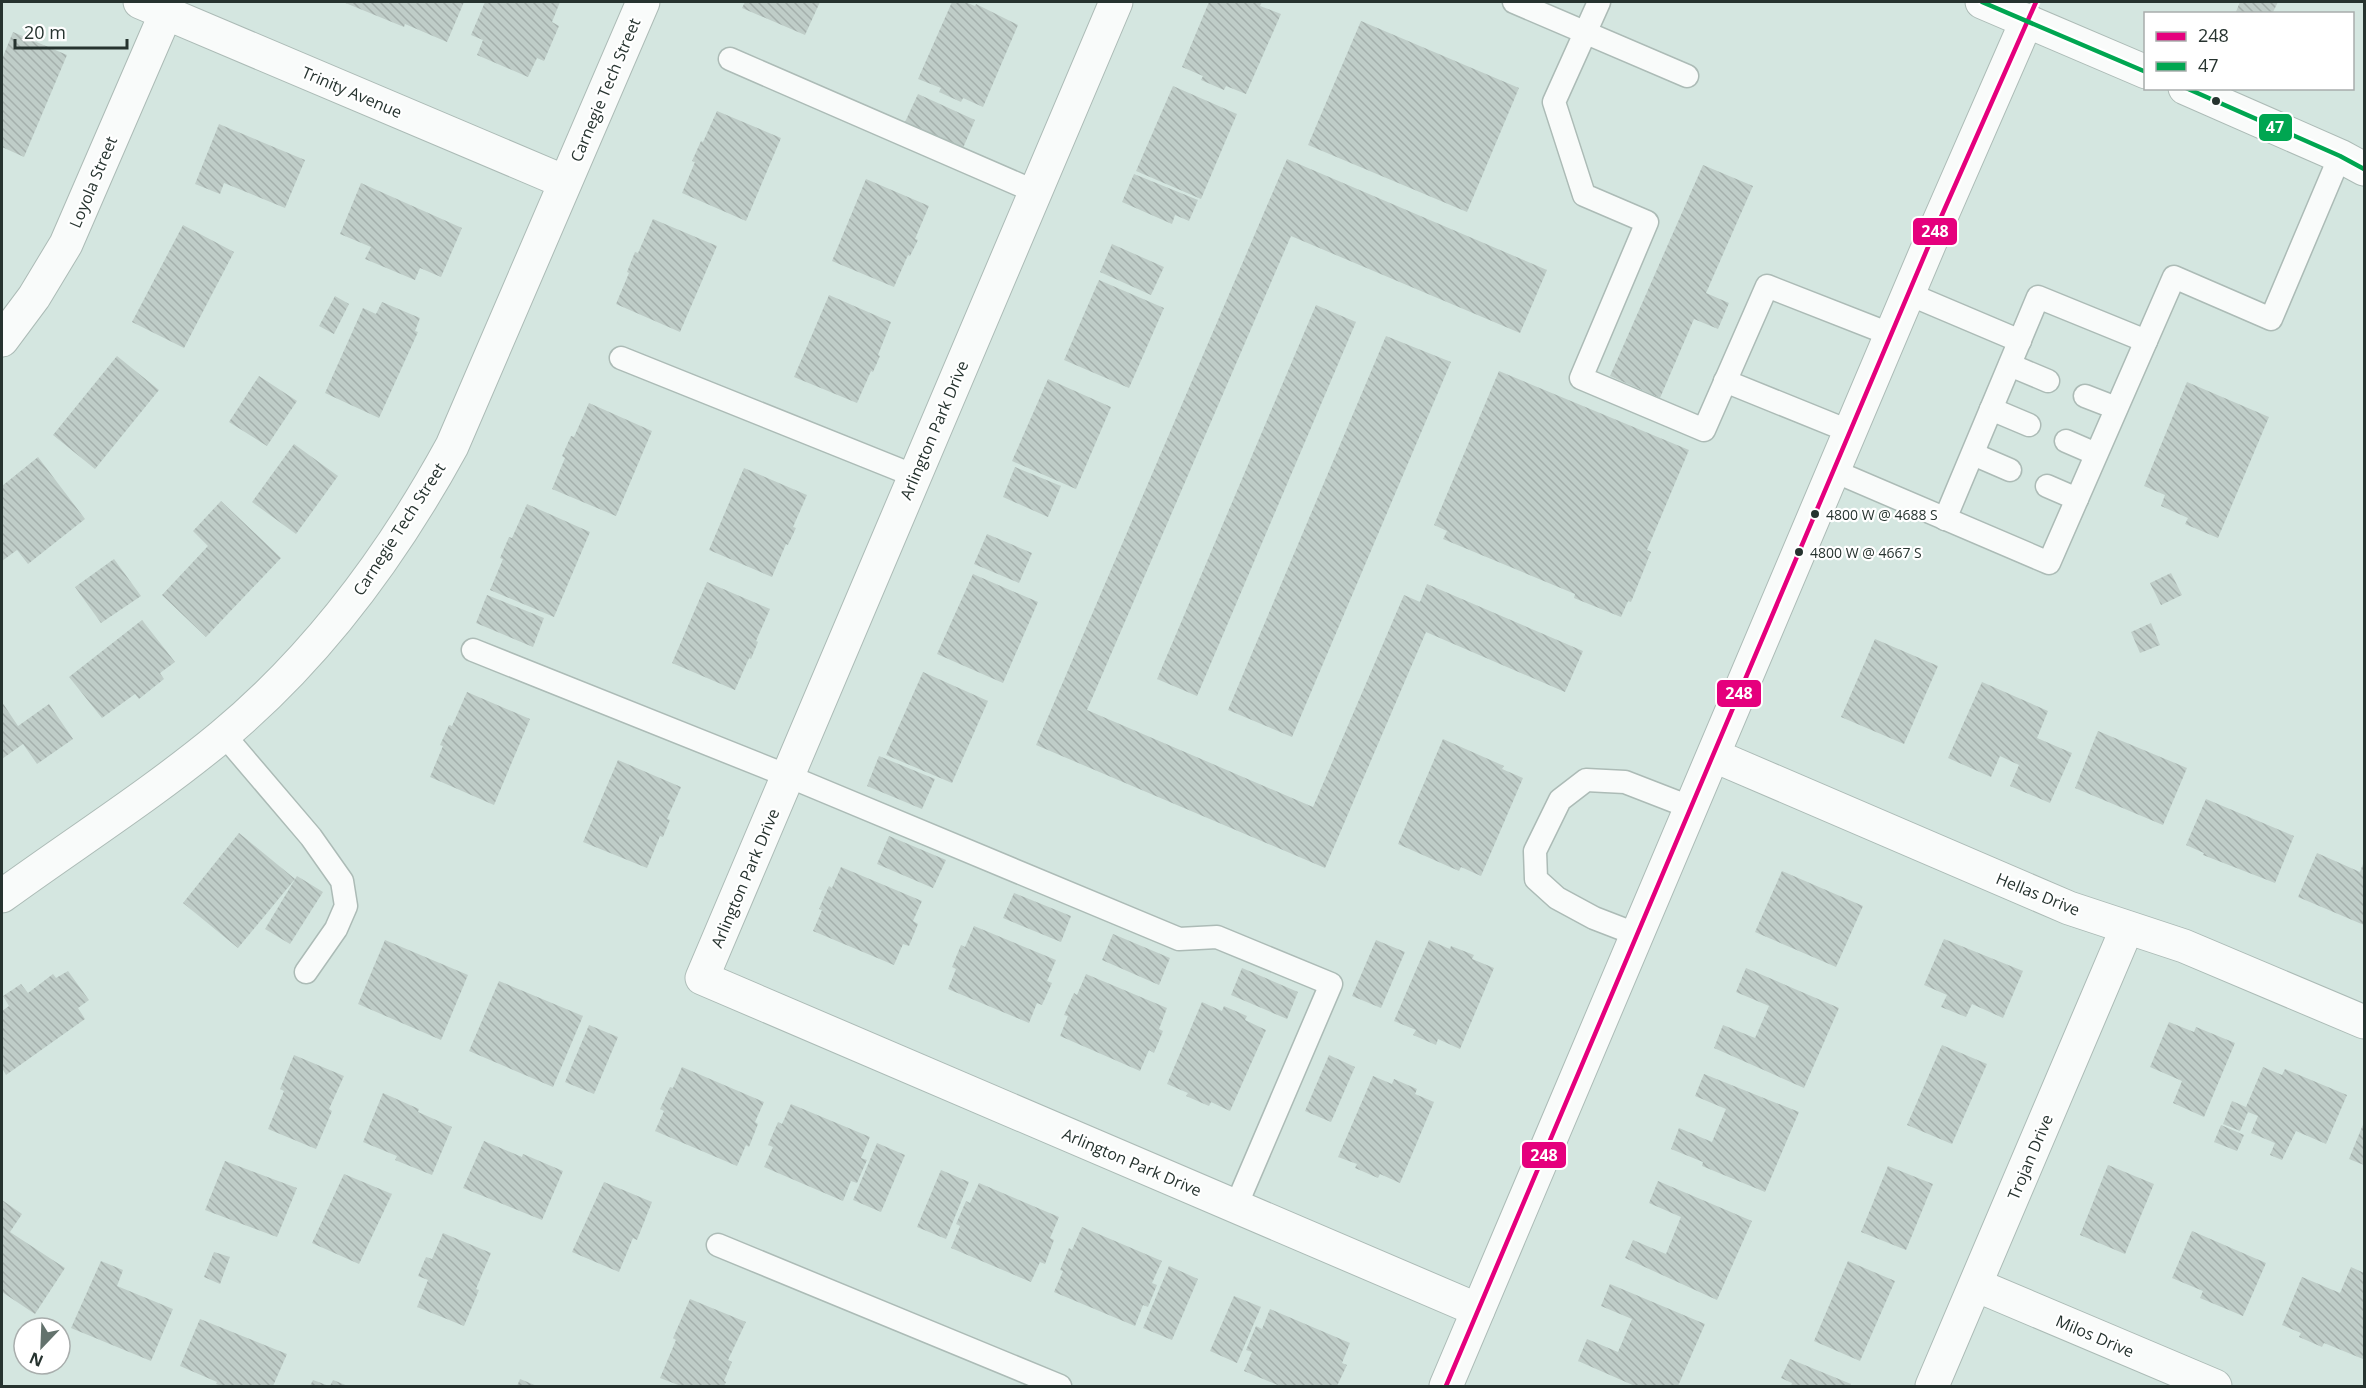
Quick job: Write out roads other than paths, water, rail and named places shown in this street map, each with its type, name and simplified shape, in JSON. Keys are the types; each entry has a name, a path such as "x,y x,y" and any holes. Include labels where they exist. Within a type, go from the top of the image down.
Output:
{"street":[{"name":"Carnegie Tech Street","path":"2,896 177,772 224,735 319,641 372,572 428,489 467,415 643,2"},
{"name":"Arlington Park Drive","path":"1116,2 702,978 1478,1310"},
{"path":"1982,2 2144,72"},
{"name":"Trinity Avenue","path":"153,7 565,182"},
{"name":"Loyola Street","path":"2,340 34,297 66,244 153,7"},
{"path":"1446,1386 2027,20"},
{"path":"2189,90 2352,162"},
{"name":"Hellas Drive","path":"1715,756 2069,908 2184,946 2364,1022"},
{"name":"Trojan Drive","path":"1932,1386 2127,927"},
{"name":"Milos Drive","path":"1976,1285 2215,1386"}],"lane":[{"path":"1514,2 1687,75"},
{"path":"1599,2 1554,102 1584,195 1647,222 1581,378 1704,430 1767,286 1892,335"},
{"path":"730,60 1036,192"},
{"path":"1834,471 2049,563 2174,277 2271,319 2352,162"},
{"path":"1909,294 2020,341"},
{"path":"1945,519 2038,297 2146,341"},
{"path":"621,358 915,476"},
{"path":"2010,365 2048,381"},
{"path":"1725,381 1851,432"},
{"path":"2085,396 2116,408"},
{"path":"1991,409 2029,425"},
{"path":"2066,441 2096,454"},
{"path":"1973,454 2010,470"},
{"path":"2047,486 2077,499"},
{"path":"473,650 788,776 1179,939 1217,937 1331,984 1236,1206"},
{"path":"224,735 311,837 342,881 346,906 336,929 306,972"},
{"path":"1638,935 1594,918 1557,898 1536,879 1535,851 1560,800 1586,780 1625,782 1692,808"},
{"path":"718,1245 1060,1386"}],"place":[{"name":"4800 W @ 4688 S","path":"1815,514"},
{"name":"4800 W @ 4667 S","path":"1799,552"}]}
